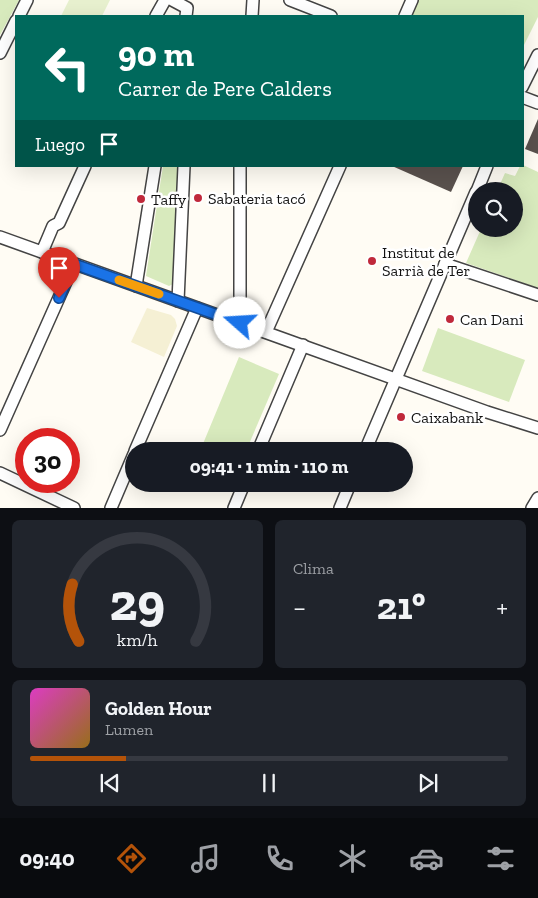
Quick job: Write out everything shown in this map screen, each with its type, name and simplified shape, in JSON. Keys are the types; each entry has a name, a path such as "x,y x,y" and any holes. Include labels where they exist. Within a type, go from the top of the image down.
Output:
{"street":[{"path":"20,15 27,0"},
{"path":"157,15 165,0"},
{"path":"172,0 186,8 186,15"},
{"path":"252,15 253,0"},
{"path":"290,0 308,3 329,15"},
{"path":"405,15 412,0"},
{"path":"0,53 15,23"},
{"path":"524,82 538,55"},
{"path":"524,98 538,103"},
{"path":"42,252 53,226 59,223 85,167"},
{"path":"136,286 155,167"},
{"path":"178,301 184,167"},
{"path":"240,167 240,323"},
{"path":"266,332 340,167"},
{"path":"480,182 487,167"},
{"path":"368,442 468,211"},
{"path":"0,237 538,428"},
{"path":"0,430 74,264"},
{"path":"445,264 538,295"},
{"path":"139,442 197,308"},
{"path":"262,442 303,345"},
{"path":"0,473 74,508"},
{"path":"111,508 125,475"},
{"path":"234,508 241,492"},
{"path":"340,508 347,492"},
{"path":"532,508 538,498"}],"shaded area":[{"path":"147,308 171,315 175,319 177,326 164,357 131,342"}],"green space":[{"path":"0,0 19,0 0,35"},
{"path":"69,0 110,0 102,15 62,15"},
{"path":"417,0 538,0 538,17 524,45 524,15 410,15"},
{"path":"524,165 538,172 538,288 466,263 477,237 523,237 523,182 501,182 505,173 515,176 520,167"},
{"path":"163,167 180,167 175,283 169,286 146,276"},
{"path":"438,328 525,360 509,402 422,371"},
{"path":"239,357 279,374 250,442 204,442"}],"building":[{"path":"538,119 538,154 525,149"},
{"path":"394,167 463,167 451,192"}],"slow traffic":[{"path":"119,280 159,294"}],"place":[{"name":"Sabateria tacó","path":"198,198"},
{"name":"Taffy","path":"141,199"},
{"name":"Institut de Sarrià de Ter","path":"372,261"},
{"name":"Can Dani","path":"450,319"},
{"name":"Caixabank","path":"401,417"}],"route":[{"path":"59,298 74,264 240,323"}]}
